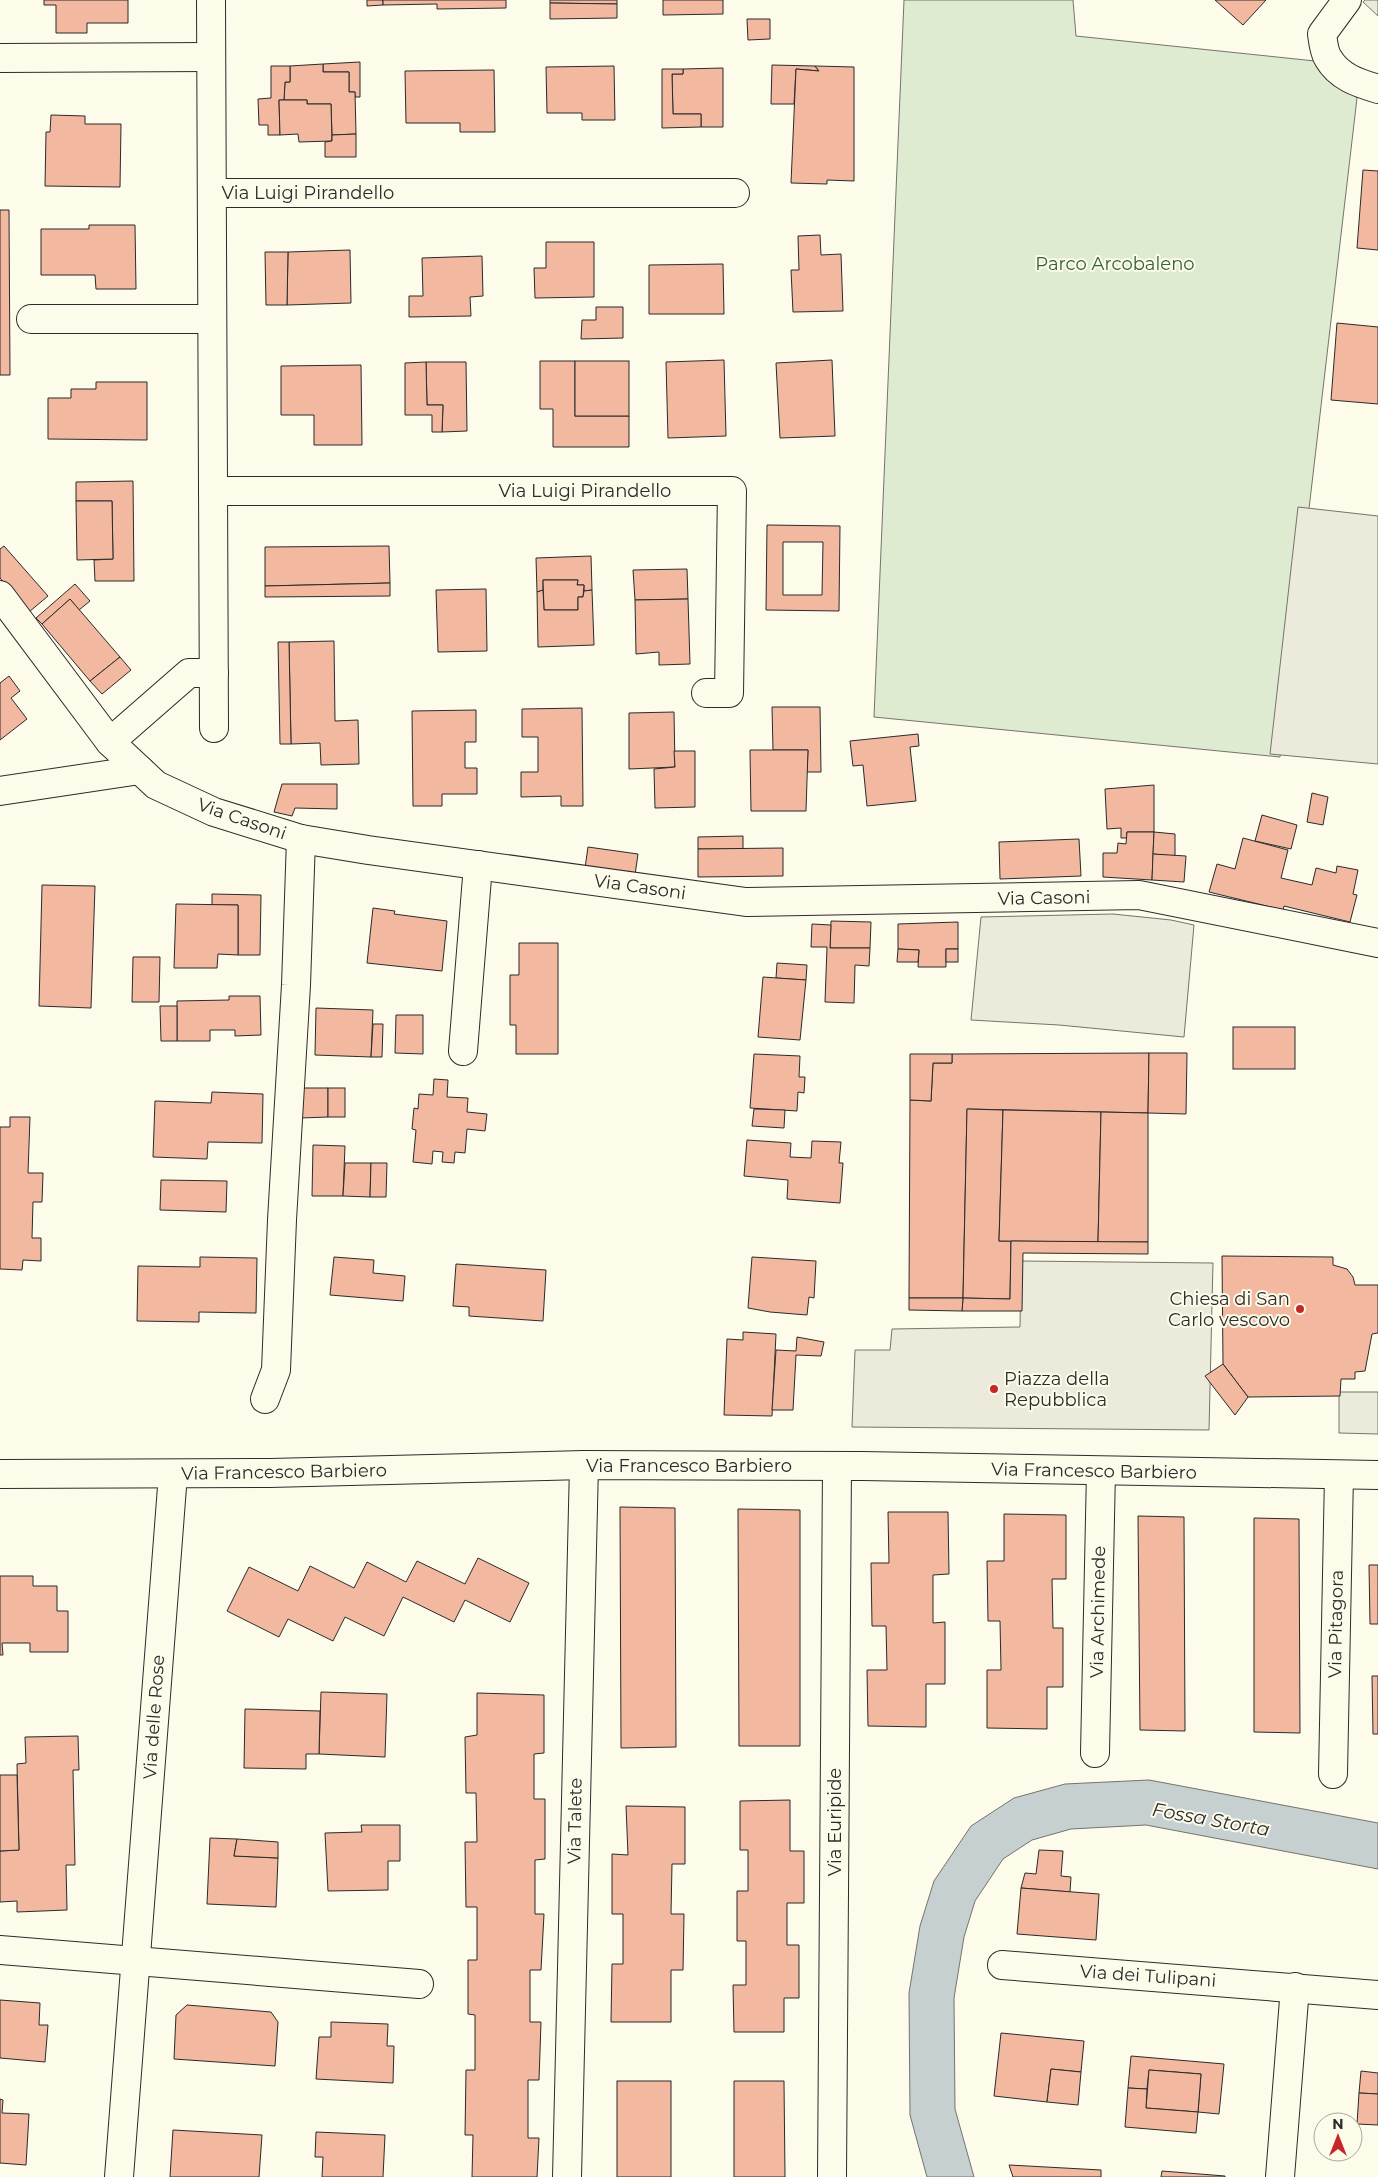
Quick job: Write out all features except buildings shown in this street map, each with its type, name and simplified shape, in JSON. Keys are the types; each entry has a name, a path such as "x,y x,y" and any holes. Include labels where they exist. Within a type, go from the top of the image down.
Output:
{"street":[{"name":"Via Luigi Pirandello","path":"211,0 214,728"},
{"path":"1348,0 1322,34 1327,57 1346,77 1366,85"},
{"path":"0,58 211,57"},
{"name":"Via Luigi Pirandello","path":"212,192 735,193"},
{"path":"31,319 212,319"},
{"name":"Via Luigi Pirandello","path":"213,491 732,491 730,692 706,693"},
{"name":"Via Casoni","path":"0,595 110,742 156,785 214,812 301,839 746,902 1139,895 1378,943"},
{"path":"110,742 189,673 214,673"},
{"path":"0,791 140,770"},
{"path":"264,1399 276,1370 296,985 301,839"},
{"path":"463,1051 478,865"},
{"name":"Via Francesco Barbiero","path":"0,1474 173,1474 584,1466 837,1466 1378,1475"},
{"name":"Via Talete","path":"567,2177 584,1466"},
{"name":"Via Euripide","path":"832,2177 837,1466"},
{"name":"Via Archimede","path":"1095,1753 1101,1471"},
{"name":"Via delle Rose","path":"119,2177 173,1474"},
{"name":"Via Pitagora","path":"1333,1774 1338,1474"},
{"path":"0,1950 419,1984"},
{"name":"Via dei Tulipani","path":"1002,1965 1378,1994"},
{"path":"1280,2177 1295,1987"}],"green space":[{"name":"Parco Arcobaleno","path":"904,0 1073,0 1076,36 1315,61 1357,98 1280,757 874,717"}],"shaded area":[{"path":"1365,0 1378,0 1378,16 1363,2"},
{"path":"1298,507 1378,516 1378,764 1270,754"},
{"path":"1113,914 1171,920 1194,925 1184,1037 1059,1025 971,1020 981,917"},
{"path":"1021,1261 1213,1263 1209,1430 852,1427 855,1350 890,1350 892,1329 1020,1327"},
{"path":"1339,1392 1378,1392 1378,1434 1339,1433"}],"water":[{"name":"Fossa Storta","path":"1149,1780 1378,1823 1378,1869 1146,1825 1071,1829 1032,1840 1003,1859 975,1901 964,1937 954,1998 955,2109 974,2177 927,2177 910,2115 909,1993 920,1926 934,1881 971,1826 1014,1798 1065,1784"}],"place":[{"name":"Chiesa di San Carlo vescovo","path":"1300,1309"},
{"name":"Piazza della Repubblica","path":"994,1389"}]}
